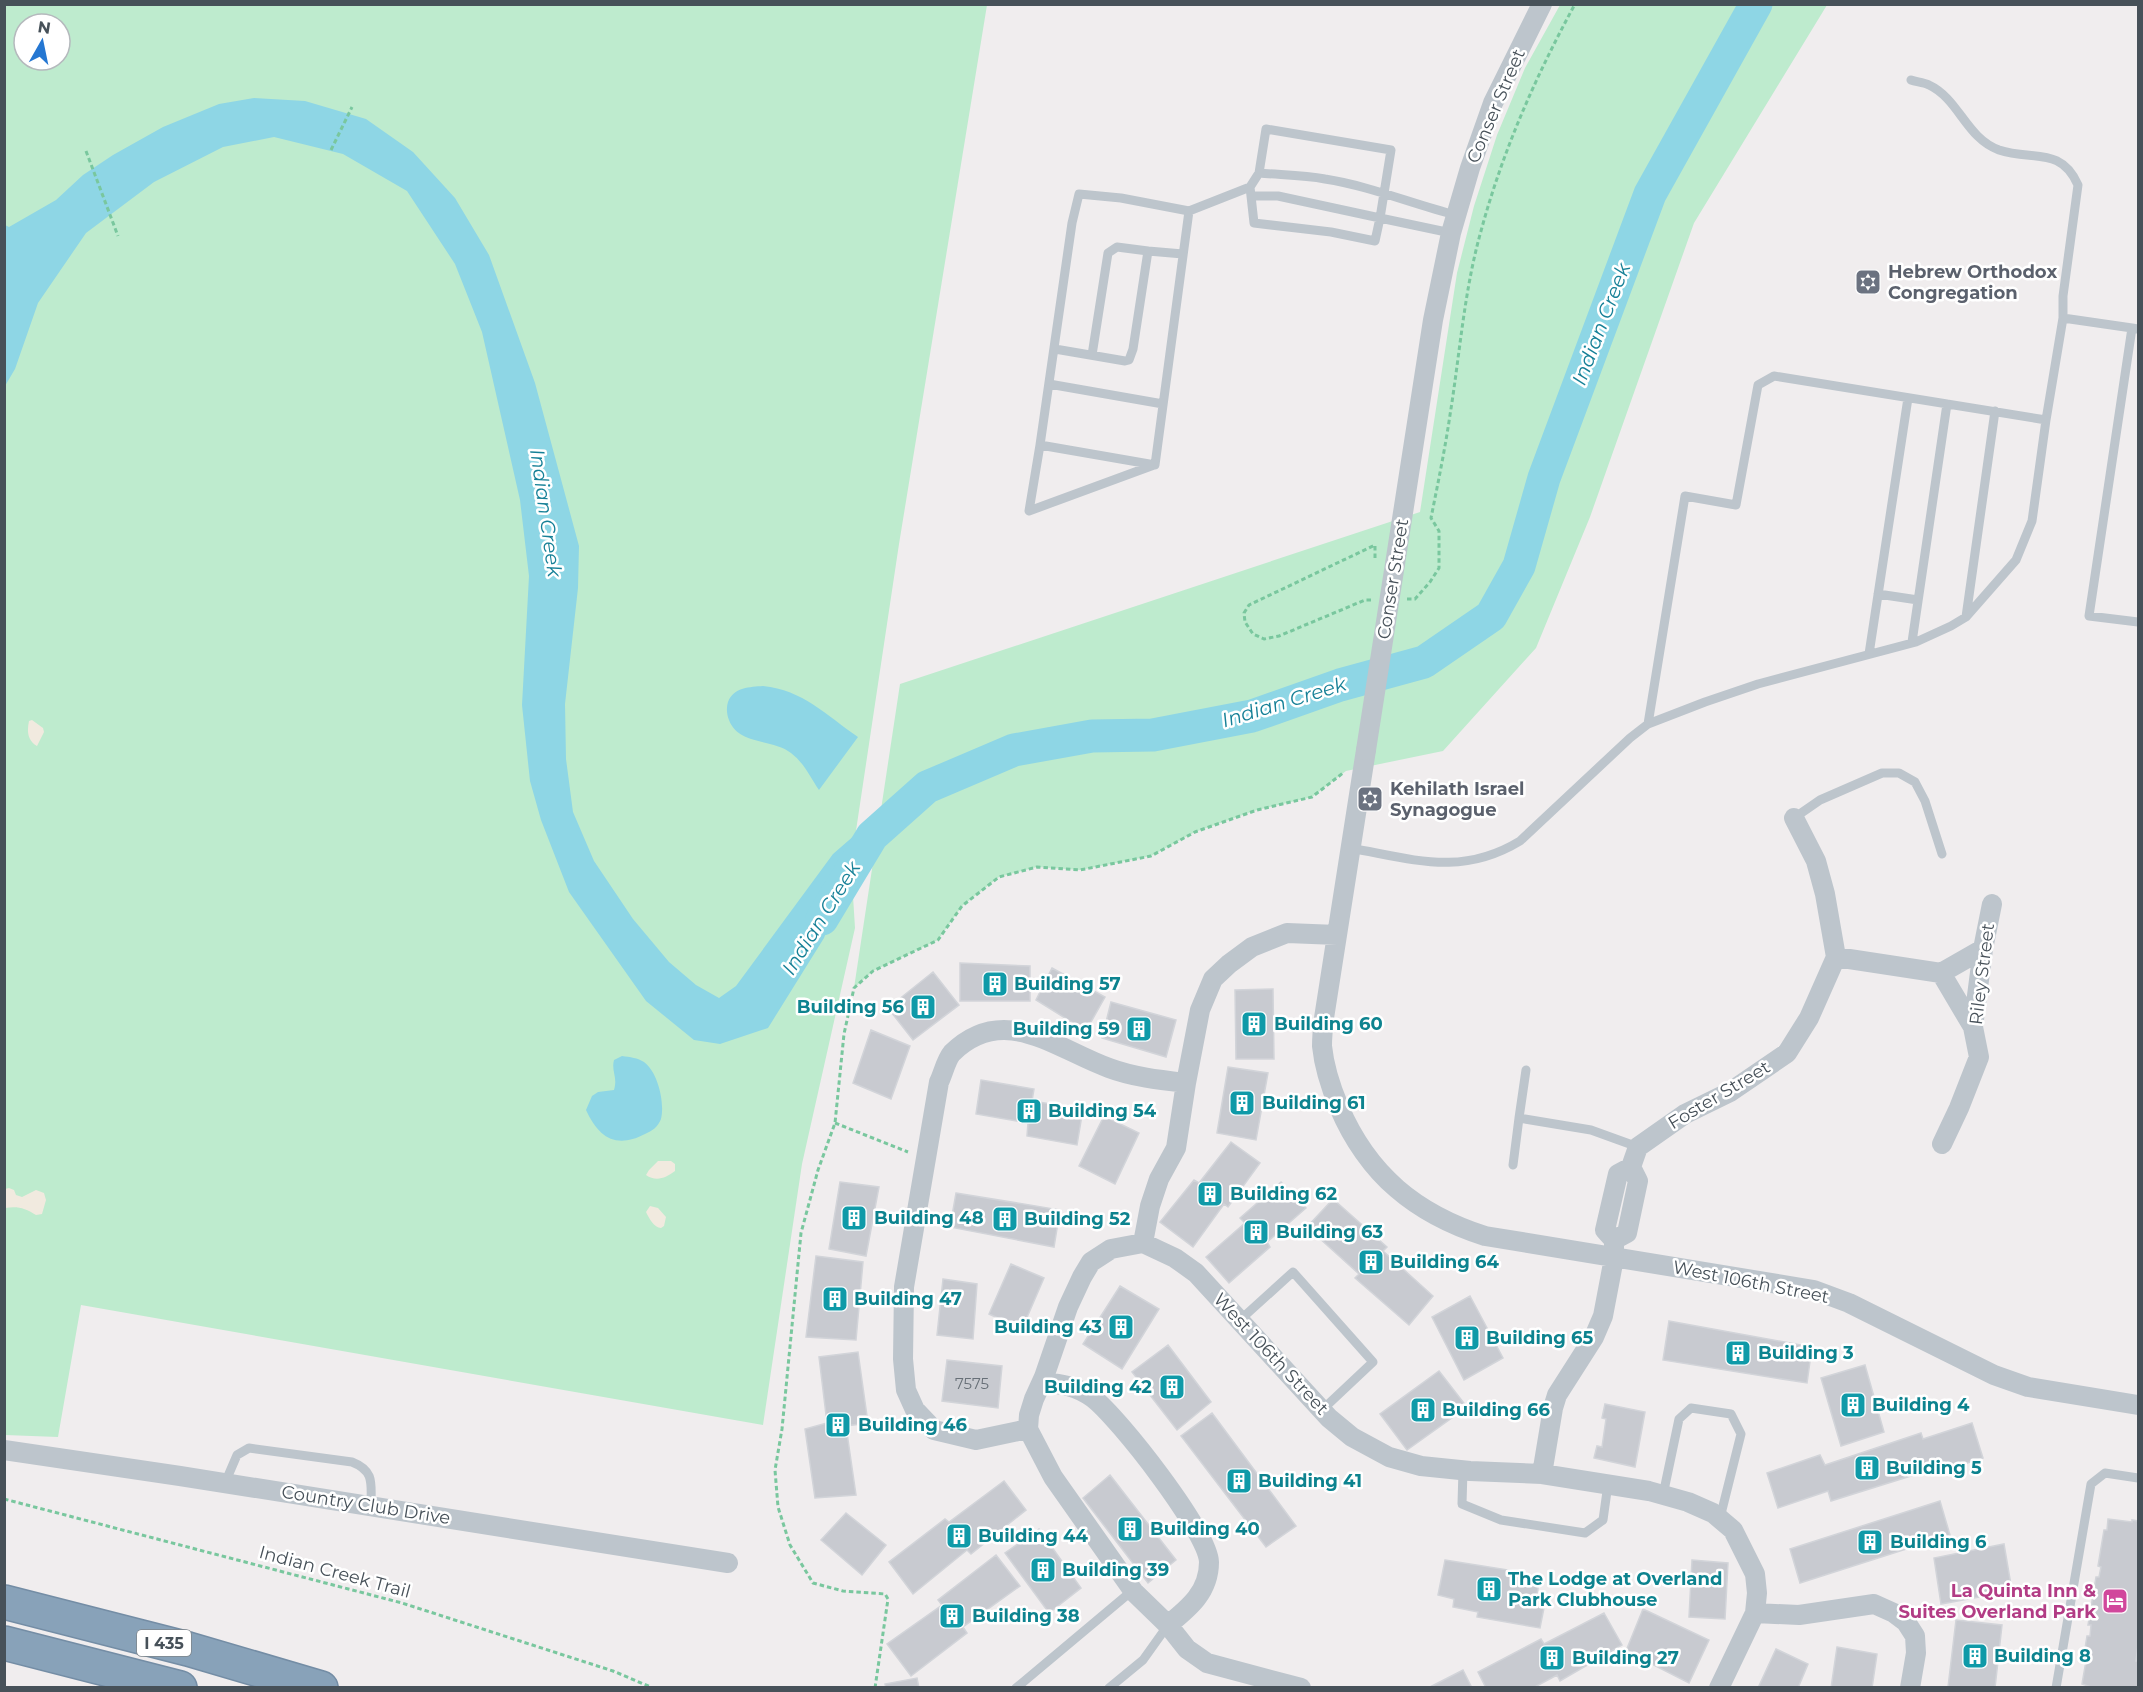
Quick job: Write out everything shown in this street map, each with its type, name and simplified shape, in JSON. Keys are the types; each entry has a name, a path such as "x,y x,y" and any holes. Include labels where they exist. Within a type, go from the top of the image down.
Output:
{"highway":[{"name":"I 435","path":"4,1602 188,1649 321,1688"},
{"name":"I 435","path":"4,1643 180,1688"}],"street":[{"name":"Conser Street","path":"1369,1160 1347,1126 1335,1097 1322,1046 1324,1018 1433,320 1454,224 1470,168 1493,103 1542,4"},
{"path":"1794,818 1816,861 1825,894 1836,957 1941,973 1983,949"},
{"name":"Riley Street","path":"1942,1144 1979,1057 1973,1027 1983,949 1992,904"},
{"path":"1301,1688 1207,1663 1187,1649 1168,1625 1133,1590 1053,1476 1028,1429 1029,1415 1068,1307 1091,1262 1112,1249 1143,1243 1150,1206 1159,1179 1176,1148 1200,1010 1213,979 1228,964 1252,947 1287,933 1337,935"},
{"name":"Foster Street","path":"1638,1147 1685,1114 1730,1092 1787,1053 1809,1018 1836,957"},
{"path":"1941,973 1973,1027"},
{"path":"1028,1429 976,1440 934,1430 915,1410 906,1390 903,1359 904,1287 939,1082 951,1054 981,1033 1009,1029 1044,1038 1110,1069 1148,1078 1186,1083"},
{"path":"1542,1474 1557,1395 1594,1337 1603,1316 1614,1249 1627,1233 1638,1181 1631,1167 1638,1147"},
{"name":"West 106th Street","path":"1369,1160 1402,1194 1432,1215 1458,1227 1504,1240 1614,1249 1814,1290 1849,1303 1994,1375 2028,1387 2139,1405"},
{"name":"West 106th Street","path":"1143,1243 1175,1258 1196,1273 1322,1410 1352,1437 1389,1457 1420,1466 1542,1474 1649,1491 1688,1502 1713,1513 1733,1530 1755,1574 1757,1593 1755,1613 1719,1688"},
{"path":"1042,1382 1071,1386 1093,1398 1114,1420 1176,1498 1205,1545 1209,1562 1206,1584 1194,1604 1168,1625"},
{"name":"Country Club Drive","path":"4,1450 728,1563"},
{"path":"1755,1613 1799,1615 1874,1604 1894,1612 1906,1622 1915,1636 1916,1653 1910,1688"}],"lane":[{"path":"1350,848 1440,864 1474,860 1501,853 1520,841 1630,738 1648,724 1758,684 1912,642 1951,626 1966,617 2016,560 2032,521 2062,318 2078,185 2072,172 2062,162 1999,150 1977,138 1950,102 1929,85 1911,80"},
{"path":"1266,129 1391,150 1376,241 1331,232 1254,224 1250,192 1259,173 1266,129"},
{"path":"1259,173 1325,179 1385,193 1424,207 1454,224"},
{"path":"1155,465 1029,511 1072,223 1079,194 1121,198 1189,211 1250,192 1380,218 1454,224"},
{"path":"1155,465 1189,211"},
{"path":"1092,355 1108,253 1117,247 1183,254"},
{"path":"1055,349 1129,360 1133,349 1148,251"},
{"path":"2062,318 2135,329 2089,616 2139,622"},
{"path":"1648,724 1685,496 1736,505 1758,385 1774,376 2046,420"},
{"path":"1049,384 1163,404"},
{"path":"1869,654 1908,398"},
{"path":"1912,642 1947,404"},
{"path":"1966,617 1995,411"},
{"path":"1040,445 1155,465"},
{"path":"1878,594 1918,600"},
{"path":"1794,818 1820,801 1882,773 1899,773 1915,782 1925,801 1942,854"},
{"path":"1512,1165 1526,1070"},
{"path":"1520,1118 1591,1130 1638,1147"},
{"path":"1239,1320 1293,1272 1373,1362 1322,1410"},
{"path":"1663,1495 1679,1419 1691,1408 1731,1414 1741,1434 1719,1518"},
{"path":"225,1483 237,1455 249,1448 352,1462 363,1467 371,1477 371,1506"},
{"path":"1463,1470 1462,1504 1501,1520 1586,1533 1603,1520 1608,1484"},
{"path":"2056,1688 2091,1484 2105,1473 2139,1478"},
{"path":"1016,1688 1133,1590"},
{"path":"1109,1688 1143,1660 1168,1625"}],"path":[{"path":"331,150 352,107"},
{"path":"86,151 118,236"},
{"path":"1375,545 1375,561"},
{"path":"835,1123 925,1159"},
{"name":"Indian Creek Trail","path":"4,1499 402,1603 613,1671 653,1688"}],"green space":[{"path":"5,5 987,5 899,544 851,864 855,928 802,1164 763,1425 81,1305 58,1437 5,1435"},
{"path":"1560,5 1827,5 1694,223 1590,517 1536,648 1443,751 1346,771 1312,797 1257,810 1195,832 1151,856 1080,870 1037,867 999,877 962,906 938,940 873,971 854,988 900,684 1420,512 1457,273 1474,206 1497,135 1525,68"}],"sand":[{"path":"32,720 43,728 44,732 37,746 31,741 29,735 29,721"},
{"path":"658,1161 671,1161 675,1164 675,1171 661,1178 646,1175"},
{"path":"9,1188 22,1197 36,1190 44,1193 46,1200 42,1214 36,1215 18,1207 5,1208 5,1189"},
{"path":"650,1206 658,1208 666,1217 664,1226 661,1228 654,1225 646,1212"}],"water":[{"path":"254,98 305,101 366,119 413,152 455,198 489,255 535,383 579,546 578,588 565,704 566,759 573,812 594,861 633,919 669,962 696,985 719,998 736,986 833,854 856,834 851,864 824,938 768,1028 720,1044 694,1040 646,1001 569,892 541,820 530,781 522,705 529,576 520,500 482,332 455,264 407,191 343,154 274,137 223,147 154,182 86,233 38,303 15,369 5,386 5,225 9,227 56,200 83,175 163,127 219,104"},
{"path":"763,686 777,688 802,698 858,737 819,790 804,766 791,753 775,745 740,734 729,720 727,704 734,693"},
{"path":"622,1056 644,1062 649,1067 657,1080 662,1105 661,1119 652,1130 625,1141 603,1134 586,1110 592,1096 598,1092 614,1090 614,1060"}],"building":[{"name":"Building 57","path":"960,963 1030,966 1030,1001 960,1001"},
{"path":"1052,968 1105,997 1086,1031 1036,1000"},
{"name":"Building 56","path":"933,972 959,1005 913,1040 888,1008"},
{"name":"Building 60","path":"1273,989 1274,1059 1236,1059 1235,990"},
{"name":"Building 59","path":"1111,1002 1176,1020 1166,1057 1102,1038"},
{"path":"871,1030 910,1046 891,1099 853,1083"},
{"name":"Building 61","path":"1228,1067 1268,1073 1256,1140 1217,1133"},
{"name":"Building 54","path":"981,1080 1034,1089 1032,1101 1083,1109 1077,1145 1027,1136 1028,1123 976,1114"},
{"path":"1104,1116 1139,1133 1115,1184 1079,1166"},
{"name":"Building 62","path":"1231,1142 1260,1163 1228,1207 1224,1204 1193,1247 1160,1222 1194,1180 1199,1183"},
{"name":"Building 48","path":"840,1182 879,1187 866,1256 829,1249"},
{"name":"Building 63","path":"1281,1182 1306,1208 1267,1242 1270,1247 1229,1283 1206,1257 1245,1223 1240,1218"},
{"name":"Building 52","path":"956,1193 1060,1210 1054,1247 950,1227"},
{"name":"Building 64","path":"1333,1199 1387,1247 1383,1251 1433,1296 1409,1325 1355,1278 1359,1274 1307,1227"},
{"name":"Building 47","path":"816,1256 863,1262 856,1340 806,1337"},
{"path":"1011,1264 1044,1278 1022,1329 989,1314"},
{"path":"943,1279 977,1284 973,1339 937,1335"},
{"name":"Building 43","path":"1120,1286 1159,1309 1122,1369 1083,1344"},
{"name":"Building 65","path":"1470,1296 1503,1358 1464,1380 1432,1317"},
{"name":"Building 3","path":"1669,1321 1812,1347 1807,1383 1663,1360"},
{"name":"Building 42","path":"1168,1345 1211,1402 1177,1430 1132,1372"},
{"name":"Building 46","path":"858,1352 868,1423 846,1426 856,1495 815,1498 805,1429 827,1423 819,1357"},
{"path":"947,1360 1002,1366 998,1408 942,1401"},
{"name":"Building 4","path":"1865,1365 1884,1432 1841,1446 1821,1378"},
{"name":"Building 66","path":"1439,1371 1467,1407 1407,1450 1380,1414"},
{"path":"1605,1404 1645,1412 1635,1467 1594,1458 1597,1446 1602,1447 1606,1419 1602,1418"},
{"name":"Building 41","path":"1212,1413 1296,1526 1266,1547 1181,1436"},
{"name":"Building 5","path":"1972,1423 1983,1458 1932,1474 1930,1470 1831,1501 1828,1491 1778,1508 1767,1473 1820,1455 1825,1465 1921,1433 1923,1439"},
{"name":"Building 40","path":"1110,1475 1176,1560 1148,1583 1083,1498"},
{"name":"Building 44","path":"1004,1481 1026,1510 971,1554 967,1550 913,1594 889,1562 945,1519 949,1522"},
{"name":"Building 6","path":"1940,1501 1950,1535 1800,1583 1790,1549"},
{"path":"846,1513 886,1545 862,1575 821,1540"},
{"name":"La Quinta Inn & Suites Overland Park","path":"2108,1519 2138,1521 2136,1661 2138,1661 2138,1688 2094,1688 2082,1684 2087,1636 2090,1636 2091,1625 2088,1625 2096,1577 2099,1577 2101,1567 2098,1566"},
{"name":"Building 39","path":"1039,1529 1081,1588 1049,1613 1005,1553"},
{"path":"2004,1544 2012,1591 1941,1604 1934,1558"},
{"name":"Building 38","path":"996,1555 1020,1586 963,1627 967,1633 911,1676 887,1644 942,1605 938,1600"},
{"name":"The Lodge at Overland Park Clubhouse","path":"1445,1560 1521,1572 1520,1578 1539,1582 1537,1595 1546,1598 1540,1628 1477,1617 1478,1612 1453,1607 1454,1599 1438,1595"},
{"path":"1692,1560 1728,1563 1725,1619 1689,1617"},
{"path":"1643,1609 1709,1640 1689,1683 1626,1651"},
{"name":"Building 27","path":"1604,1613 1622,1645 1560,1681 1557,1675 1533,1688 1486,1688 1478,1672 1541,1639 1544,1644"},
{"name":"Building 8","path":"1956,1620 2002,1625 1995,1688 1948,1687"},
{"path":"1837,1647 1877,1654 1872,1688 1831,1688"},
{"path":"1776,1649 1808,1664 1798,1688 1758,1688"},
{"path":"1463,1670 1472,1688 1428,1688"},
{"path":"917,1678 919,1688 886,1688 885,1684"}],"waterway":[{"name":"Indian Creek","path":"822,919 872,836 927,787 1014,750 1092,736 1153,735 1252,716 1340,685 1424,662 1491,616 1519,566 1544,478 1650,194 1756,4"}],"place":[{"name":"Hebrew Orthodox Congregation","path":"1868,282"},
{"name":"Kehilath Israel Synagogue","path":"1370,799"},
{"name":"Building 57","path":"995,984"},
{"name":"Building 56","path":"923,1007"},
{"name":"Building 60","path":"1254,1024"},
{"name":"Building 59","path":"1139,1029"},
{"name":"Building 61","path":"1242,1103"},
{"name":"Building 54","path":"1029,1111"},
{"name":"Building 62","path":"1210,1194"},
{"name":"Building 48","path":"854,1218"},
{"name":"Building 52","path":"1005,1219"},
{"name":"Building 63","path":"1256,1232"},
{"name":"Building 64","path":"1371,1262"},
{"name":"Building 47","path":"835,1299"},
{"name":"Building 43","path":"1121,1327"},
{"name":"Building 65","path":"1467,1338"},
{"name":"Building 3","path":"1738,1353"},
{"name":"Building 42","path":"1172,1387"},
{"name":"Building 4","path":"1853,1405"},
{"name":"Building 66","path":"1423,1410"},
{"name":"Building 46","path":"838,1425"},
{"name":"Building 5","path":"1867,1468"},
{"name":"Building 41","path":"1239,1481"},
{"name":"Building 40","path":"1130,1529"},
{"name":"Building 44","path":"959,1536"},
{"name":"Building 6","path":"1870,1542"},
{"name":"Building 39","path":"1043,1570"},
{"name":"The Lodge at Overland Park Clubhouse","path":"1489,1589"},
{"name":"La Quinta Inn & Suites Overland Park","path":"2115,1601"},
{"name":"Building 38","path":"952,1616"},
{"name":"Building 8","path":"1975,1656"},
{"name":"Building 27","path":"1552,1658"}]}
